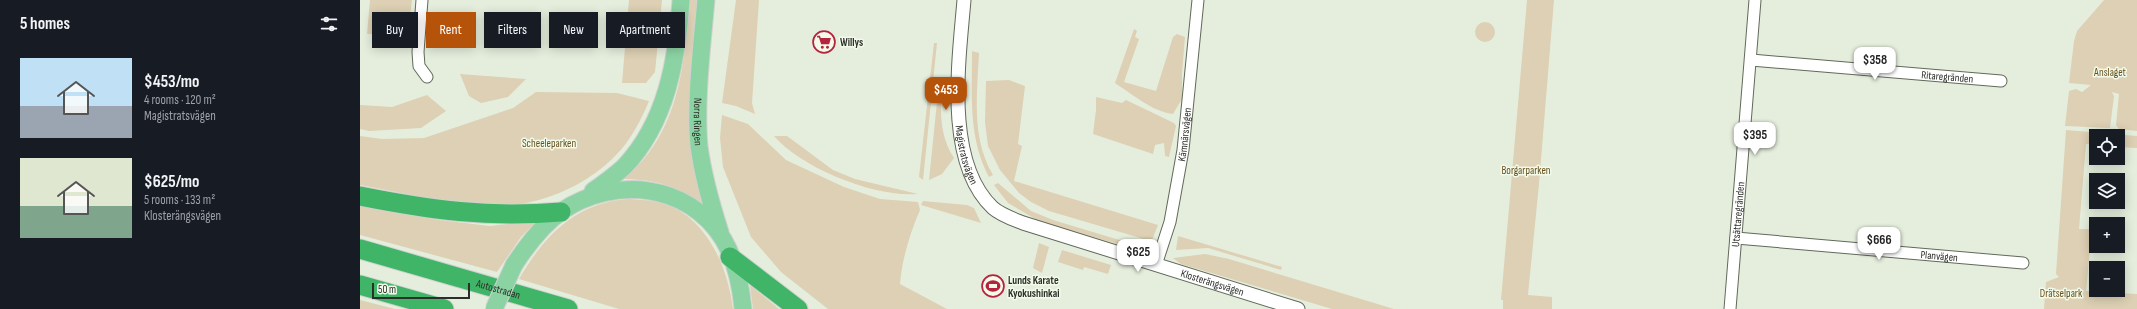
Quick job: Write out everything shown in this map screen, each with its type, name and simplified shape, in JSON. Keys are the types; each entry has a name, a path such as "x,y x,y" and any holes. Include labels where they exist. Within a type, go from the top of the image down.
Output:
{"highway":[{"path":"360,196 441,211 476,214 521,215 561,212"},
{"name":"Autostradan","path":"360,249 568,309"},
{"path":"730,257 779,296 798,309"},
{"path":"360,285 444,309"}],"main road":[{"path":"580,201 623,168 643,143 657,118 671,75 682,0"},
{"name":"Norra Ringen","path":"706,0 700,92 699,145 704,179 723,240"},
{"path":"494,309 514,265 531,240 561,212 598,193 613,190 639,189 662,194 680,201 698,212 723,240 738,280 743,309"}],"street":[{"path":"422,0 418,52 419,66 427,77"},
{"name":"Magistratsvägen","path":"964,0 957,78 960,129 970,169 980,190 993,207"},
{"name":"Kämnärsvägen","path":"1156,265 1170,222 1183,150 1198,0"},
{"name":"Utsättaregränden","path":"1730,309 1756,0"},
{"name":"Ritaregränden","path":"1751,60 2001,80"},
{"name":"Klosterängsvägen","path":"993,207 1001,214 1023,223 1298,309"},
{"name":"Planvägen","path":"1736,238 2023,263"}],"green space":[{"path":"370,0 412,0 411,12 372,12 372,34 367,34"},
{"path":"629,0 662,0 661,12 628,12"},
{"path":"690,0 697,0 692,52 690,131 698,183 705,208 677,189 648,181 624,179 642,161 657,141 667,120 675,98 681,74"},
{"path":"736,0 759,0 752,103 755,114 736,106 722,103"},
{"name":"Borgarparken","path":"1527,0 1554,0 1539,184 1528,295 1552,297 1552,309 1503,309 1503,300 1501,300"},
{"name":"Anslaget","path":"2104,0 2137,0 2137,131 2119,129 2116,125 2119,94 2112,92 2114,96 2110,128 2065,126 2069,91 2076,89 2082,92 2091,85 2069,83 2074,41 2077,31"},
{"path":"1485,22 1492,25 1495,32 1492,39 1485,42 1478,39 1475,32 1478,25"},
{"path":"1134,29 1137,31 1135,37 1139,39 1124,82 1156,91 1173,37 1177,34 1185,37 1182,73 1182,99 1173,114 1165,113 1150,106 1115,83"},
{"path":"934,43 937,43 923,180 919,177"},
{"path":"625,48 657,48 655,72 646,83 622,83"},
{"path":"972,51 979,53 977,85 978,131 986,161 993,175 989,177 977,147 974,132 972,100"},
{"path":"460,74 526,79 508,97 481,103 469,96"},
{"path":"1009,80 1025,86 1018,144 1022,146 1014,181 1158,225 1152,240 1147,240 1049,211 1031,202 1019,193 1000,170 988,146 985,122 986,81"},
{"path":"939,82 942,82 941,112 943,131 949,149 954,158 942,174 929,180"},
{"name":"Scheeleparken","path":"536,92 617,93 649,101 631,136 616,155 603,167 571,188 535,201 517,205 480,206 360,185 360,136 382,139 424,138 513,108"},
{"path":"427,95 446,111 421,128 369,131 360,129 360,105 392,107"},
{"path":"1096,97 1122,103 1126,100 1174,123 1176,126 1169,157 1165,156 1164,143 1155,145 1153,154 1093,134"},
{"path":"722,115 748,124 786,160 844,187 880,199 918,202 920,210 907,246 900,284 947,309 828,309 781,272 751,237 723,167 720,138"},
{"name":"Drätselpark","path":"2066,130 2089,132 2089,144 2086,144 2079,229 2089,229 2090,253 2086,291 2089,291 2089,297 2125,297 2125,293 2137,294 2137,309 2044,309 2046,282 2059,277 2056,274"},
{"path":"2125,135 2137,136 2137,148 2125,147"},
{"path":"774,136 787,136 833,170 855,179 918,194 901,194 882,191 861,186 840,178 802,159 786,148"},
{"path":"998,183 1031,211 1053,220 1146,248 1140,251 1037,220 1008,203 994,185"},
{"path":"629,199 648,200 663,203 682,212 694,222 705,234 721,262 733,309 619,309 519,279 539,249 564,224 577,214 610,202"},
{"path":"923,201 967,205 974,208 981,223 921,205"},
{"path":"360,205 439,220 490,226 537,221 521,237 497,272 360,235"},
{"path":"1178,236 1282,267 1281,270 1208,248 1176,250"},
{"path":"1039,243 1049,247 1042,273 1033,268"},
{"path":"1062,250 1111,265 1108,274 1084,267 1083,270 1058,262"},
{"path":"1205,254 1229,259 1394,309 1332,309 1181,264 1173,258"},
{"path":"750,285 779,309 753,309"},
{"path":"360,300 395,309 360,309"}],"place":[{"name":"Willys","path":"824,42"},
{"name":"Lunds Karate Kyokushinkai","path":"993,286"}]}
